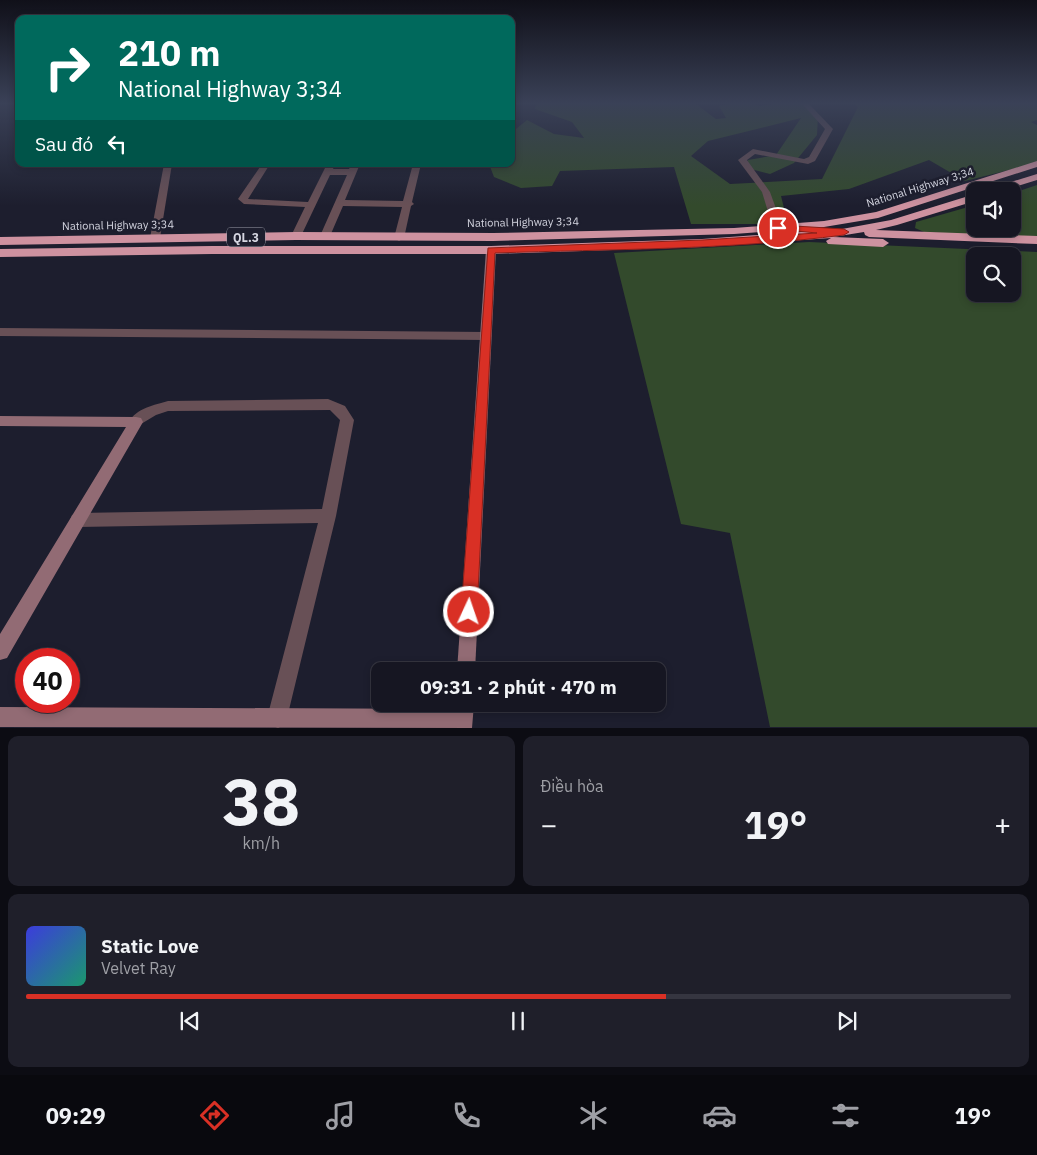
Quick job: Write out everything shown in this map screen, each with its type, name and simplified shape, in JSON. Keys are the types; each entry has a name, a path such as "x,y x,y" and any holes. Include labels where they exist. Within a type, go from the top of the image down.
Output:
{"highway":[{"name":"National Highway 3;34","path":"0,253 492,244 702,243 780,233 878,215 1037,164"},
{"path":"1021,182 1037,177"},
{"name":"National Highway 3;34","path":"780,233 844,232 893,223 966,200"},
{"path":"916,215 909,221 911,228 940,242"},
{"path":"844,232 940,242 1037,240"},
{"path":"780,233 1037,249"},
{"name":"National Highway 3;34","path":"0,241 325,236 399,238 492,244"},
{"path":"147,251 156,238"}],"street":[{"path":"780,233 766,192 742,160 754,151 805,162 812,159 824,138"},
{"path":"156,238 168,167"},
{"path":"264,167 244,201 312,205"},
{"path":"296,236 330,167 355,168 325,236"},
{"path":"399,238 409,204 416,167"},
{"path":"339,203 409,204"},
{"path":"467,662 492,244"},
{"path":"0,332 486,336"},
{"path":"0,651 136,422 151,411 168,406 335,406 344,414 347,420 328,516 276,718"},
{"path":"0,421 136,422"},
{"path":"78,520 328,516"},
{"path":"0,717 463,717"}],"green space":[{"path":"515,138 720,138 708,141 691,156 730,184 822,179 843,138 1037,138 1037,163 965,181 929,160 849,189 781,196 788,224 691,224 674,167 560,171 552,186 521,188 494,177 490,167 515,167"},
{"path":"788,138 815,138 794,163 770,174 747,168 748,160 776,155"},
{"path":"1037,185 1037,238 1018,237 1021,237 1021,190"},
{"path":"966,208 966,234 924,232 915,228 916,222"},
{"path":"809,242 966,249 966,302 1021,302 1021,251 1037,252 1037,727 770,727 730,533 681,524 614,253"}],"route":[{"path":"469,612 491,250 702,243 812,236 844,232 778,228"}]}
